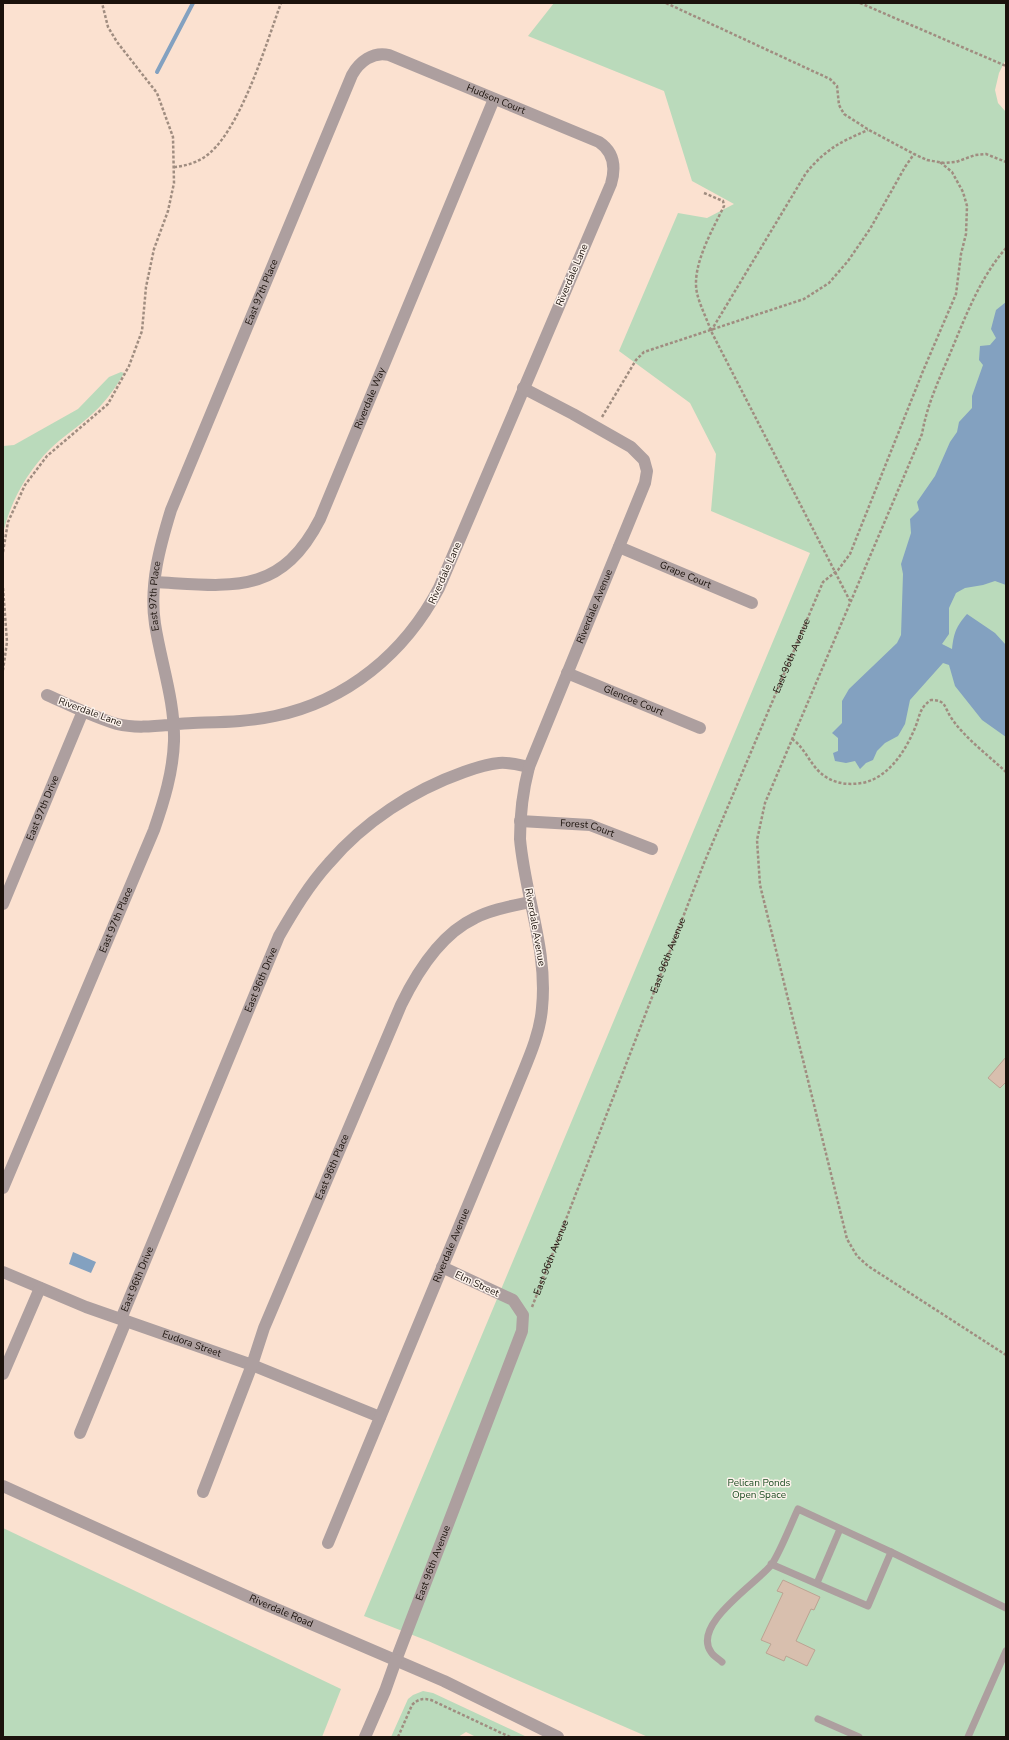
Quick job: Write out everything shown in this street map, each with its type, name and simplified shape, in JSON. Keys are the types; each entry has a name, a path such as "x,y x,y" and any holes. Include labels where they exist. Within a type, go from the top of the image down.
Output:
{"street":[{"name":"Hudson Court","path":"364,60 383,54 389,55 599,142 609,150 614,165"},
{"name":"East 97th Place","path":"3,1188 154,830 168,781 173,753 173,724 170,694 154,622 154,582 161,543 171,510 352,75 356,68 364,60"},
{"name":"Riverdale Way","path":"154,582 225,585 247,583 276,572 306,544 320,519 494,99"},
{"name":"Riverdale Lane","path":"47,695 117,724 129,726 249,720 275,716 303,708 343,690 371,672 391,655 428,609 439,588 611,184 614,165"},
{"name":"Riverdale Avenue","path":"328,1543 517,1087 538,1028 542,1010 542,961 536,922 530,902 521,852 520,821 529,767 645,483 646,465 644,460 631,448 573,414 523,388"},
{"name":"Grape Court","path":"619,547 752,603"},
{"name":"Glencoe Court","path":"567,673 700,728"},
{"name":"East 97th Drive","path":"3,904 83,711"},
{"name":"East 96th Drive","path":"80,1433 279,936 302,897 317,877 344,848 374,821 426,788 479,767 497,763 510,763 529,767"},
{"name":"Forest Court","path":"520,821 590,825 652,849"},
{"name":"East 96th Place","path":"203,1492 252,1364 264,1328 413,980 438,948 459,928 485,913 530,902"},
{"name":"Elm Street","path":"442,1267 513,1300"},
{"name":"Eudora Street","path":"3,1272 86,1307 252,1364 380,1417"},
{"path":"3,1374 40,1288"},
{"name":"East 96th Avenue","path":"365,1737 387,1685 522,1331 523,1315 513,1300"},
{"name":"Riverdale Road","path":"3,1486 254,1599 487,1701 558,1737"}],"lane":[{"path":"722,1662 710,1652 708,1642 715,1620 728,1605 772,1564 798,1508 1006,1608"},
{"path":"817,1583 840,1529"},
{"path":"772,1564 868,1606 891,1552"},
{"path":"968,1737 1006,1651"},
{"path":"818,1719 859,1737"}],"path":[{"path":"3,552 8,522 25,486 47,456 108,404 129,366 142,332 146,287 154,249 168,212 174,183 173,137 157,92 117,42 108,27 102,3"},
{"path":"174,167 187,166 203,158 228,132 241,107 281,3"},
{"path":"666,3 830,79 837,86 837,97 844,114 869,130 914,154 927,160 940,162 956,162 986,154 1006,162"},
{"path":"860,3 1006,66"},
{"path":"711,331 806,173 819,157 836,145 869,130"},
{"path":"595,427 636,360 644,352 804,299 830,283 848,261 870,229 914,154"},
{"path":"835,572 850,554 923,371 956,294 961,254 966,234 968,206 963,192 952,172 940,162"},
{"path":"704,193 722,201 724,206 706,244 696,273 697,293 711,331 850,602"},
{"path":"1006,248 986,274 965,318 926,411 922,434 765,803 757,840 760,885 847,1239 857,1256 868,1266 1006,1355"},
{"name":"East 96th Avenue","path":"531,1309 704,863 823,582 835,572"},
{"path":"3,588 7,642 3,670"},
{"path":"792,739 799,744 808,760 819,773 837,782 848,784 866,782 876,779 885,773 907,744 916,726 920,711 931,700 938,700 945,704 951,718 960,729 1006,772"},
{"path":"398,1737 412,1705 423,1698 431,1700 510,1737"}],"green space":[{"name":"Pelican Ponds Open Space","path":"554,3 1006,3 1006,59 999,73 995,90 998,103 1006,112 1006,1737 648,1737 428,1641 364,1616 810,553 711,511 716,454 690,403 619,351 678,213 707,218 734,204 692,181 664,91 528,36"},
{"path":"121,372 124,373 121,379 100,406 55,445 34,467 20,488 10,510 3,534 3,446 14,445 78,409 109,377"},
{"path":"3,1528 341,1689 322,1737 3,1737"},
{"path":"423,1691 433,1693 527,1737 476,1737 466,1732 458,1737 391,1737 408,1699"}],"water":[{"path":"1006,302 1006,585 995,581 965,588 956,593 949,608 949,634 942,644 952,649 956,630 967,614 995,633 1006,645 1006,737 982,720 955,686 949,665 943,663 910,700 905,724 898,736 885,743 877,751 873,760 866,763 860,769 855,761 846,763 835,761 833,753 838,751 838,738 832,733 842,723 842,701 849,689 897,643 901,635 903,574 901,564 911,533 910,519 919,510 917,502 935,476 950,442 957,432 959,422 972,408 972,396 983,365 979,360 980,346 990,345 996,338 991,329 996,310"},
{"path":"73,1252 96,1262 91,1273 69,1264"}],"building":[{"path":"1006,1057 1006,1082 1000,1088 988,1078"},
{"path":"783,1580 820,1597 814,1610 811,1609 796,1641 815,1650 807,1666 786,1656 784,1661 766,1653 771,1644 761,1640 783,1593 777,1591"}],"waterway":[{"path":"157,72 193,3"}]}
